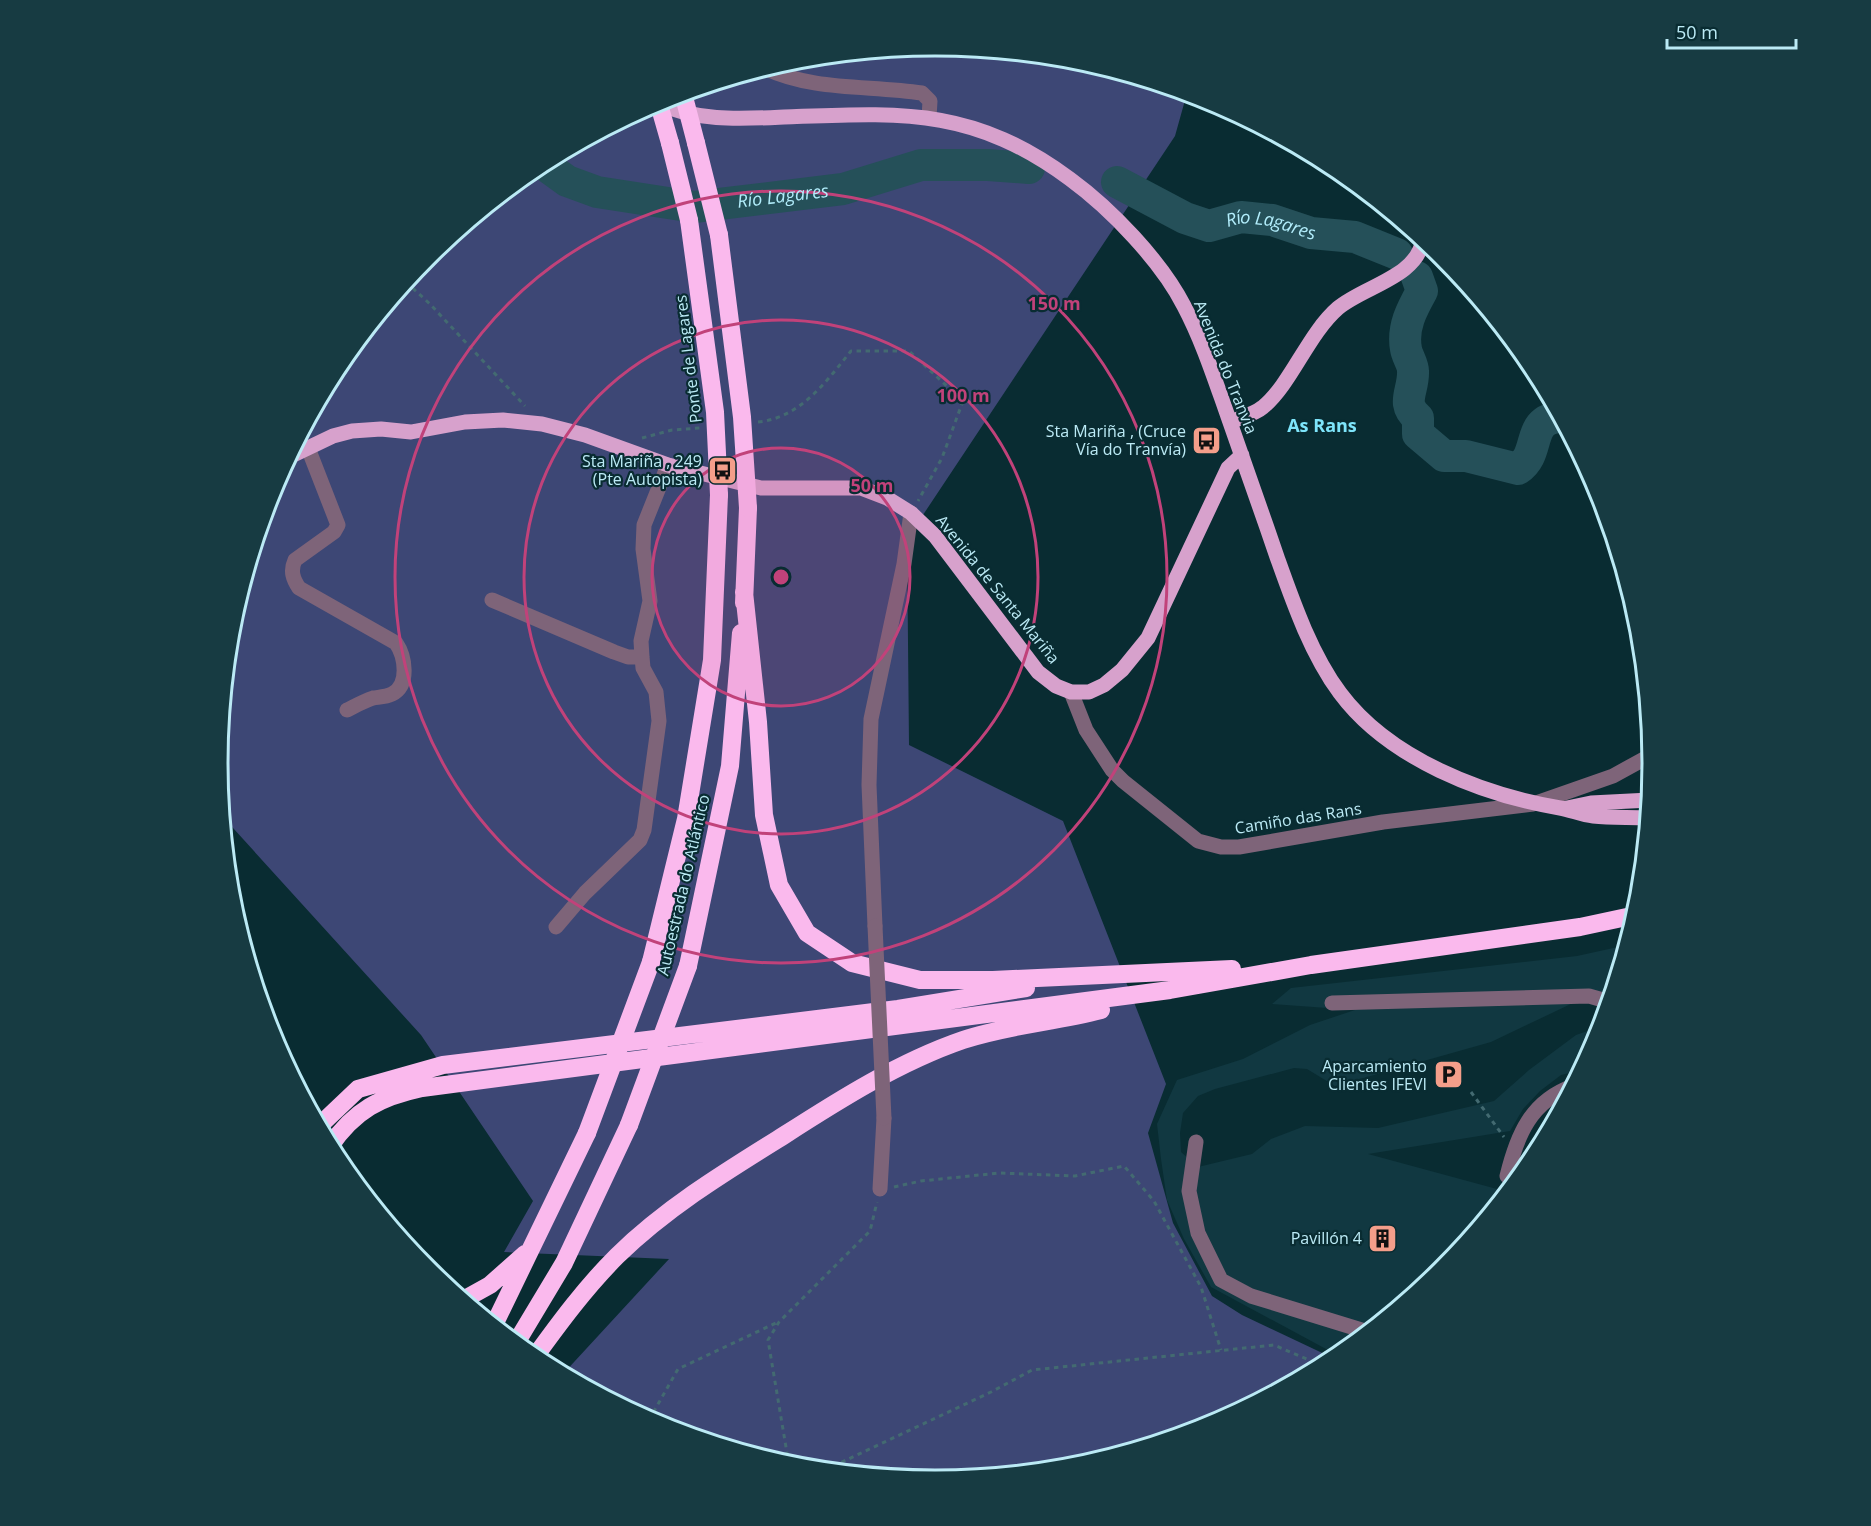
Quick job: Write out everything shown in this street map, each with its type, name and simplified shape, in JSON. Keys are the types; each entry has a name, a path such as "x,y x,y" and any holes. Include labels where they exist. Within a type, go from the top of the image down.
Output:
{"highway":[{"name":"Autoestrada do Atlántico","path":"521,1335 564,1263 629,1125 688,966 714,852 730,766 744,592 748,508 742,417 719,235 685,102"},
{"name":"Ponte de Lagares","path":"659,111 688,220 715,412 718,495"},
{"name":"Autoestrada do Atlántico","path":"497,1318 587,1133 651,962 686,819 712,660 718,495"},
{"path":"744,592 758,722 764,814 779,885 807,933 852,963 920,980 1105,976 1311,965"},
{"path":"336,1138 356,1114 400,1093 422,1088 1170,990 1311,965 1580,927 1625,917"},
{"path":"325,1120 358,1089 443,1065 898,1009 1105,976"},
{"path":"540,1350 573,1304 618,1256 657,1222 738,1164 823,1110 911,1062 963,1040 1023,1024 1097,1011 1170,990"},
{"path":"470,1296 490,1285 532,1246"}],"main road":[{"name":"Avenida do Tranvia","path":"673,106 724,120 882,114 928,117 964,124 1016,145 1071,179 1112,215 1151,258 1183,304 1230,422 1288,588 1311,639 1341,694 1367,722 1433,767 1498,795 1533,804 1564,808 1591,816 1640,818"},
{"path":"1230,422 1262,408 1335,310 1353,295 1404,271 1417,258 1421,248"},
{"name":"Avenida de Santa Mariña","path":"300,452 333,436 352,431 381,429 411,432 465,422 503,420 542,424 585,435 668,465 761,488 861,488 887,498 911,513 935,536 1038,672 1056,686 1071,692"},
{"path":"1071,692 1089,692 1104,685 1122,670 1148,638 1228,468 1242,455"},
{"name":"Avenida do Tranvia","path":"1564,808 1591,802 1641,800"}],"street":[{"path":"777,74 809,82 921,93 930,101 928,117"},
{"path":"308,448 338,525 334,532 295,560 292,567 294,579 299,588 396,643 402,653 404,671 400,687 392,694 371,699 347,710"},
{"path":"556,927 585,893 640,840 644,830 659,721 656,692 643,668 642,657 641,641 650,601 643,549 644,525 668,465"},
{"path":"880,1190 884,1118 869,785 871,719 904,564 911,513"},
{"path":"492,600 614,652 628,657 642,657"},
{"name":"Camiño das Rans","path":"1071,692 1086,730 1112,771 1198,841 1210,845 1239,847 1383,822 1533,804 1613,776 1643,760"},
{"path":"1332,1003 1589,996 1602,1000"},
{"path":"1507,1176 1514,1149 1526,1121 1546,1098 1562,1091"},
{"path":"1196,1142 1189,1191 1198,1233 1221,1280 1251,1296 1359,1329"}],"path":[{"path":"412,288 542,424"},
{"path":"749,423 771,420 815,396 851,351 909,351 963,401 942,459 911,513"},
{"path":"611,446 672,430 705,427"},
{"path":"1471,1092 1514,1149"},
{"path":"787,1455 768,1340 779,1322 870,1231 880,1190 921,1181 999,1173 1075,1176 1124,1166 1154,1201 1201,1287 1221,1350"},
{"path":"654,1412 678,1369 779,1322"},
{"path":"839,1463 991,1392 1032,1370 1274,1345 1312,1361"}],"shaded area":[{"path":"889,57 982,57 1074,69 1119,80 1185,101 1175,136 907,539 909,745 1063,821 1166,1084 1148,1133 1173,1223 1212,1296 1242,1315 1324,1354 1248,1398 1163,1433 1074,1457 1028,1464 982,1469 889,1469 797,1457 708,1433 623,1398 569,1368 669,1259 504,1252 533,1201 421,1035 232,826 230,809 228,763 234,671 252,580 282,492 301,450 347,370 374,332 435,263 469,231 542,175 623,128 665,109 752,80 797,69"},
{"path":"1619,947 1605,991 1575,1002 1491,1042 1335,1086 1307,1069 1294,1068 1215,1089 1198,1096 1183,1113 1180,1133 1181,1152 1198,1167 1252,1154 1271,1139 1305,1126 1378,1128 1494,1101 1529,1070 1576,1035 1590,1030 1572,1072 1561,1075 1540,1091 1523,1109 1510,1131 1368,1154 1500,1190 1436,1263 1402,1295 1329,1351 1211,1287 1184,1239 1167,1200 1157,1124 1177,1080 1243,1059 1310,1025 1355,1010 1272,1004 1291,988 1577,956"}],"waterway":[{"name":"Río Lagares","path":"551,169 567,181 597,192 694,207 843,189 921,165 988,165 1029,168"},
{"name":"Río Lagares","path":"1117,182 1185,218 1209,226 1241,217 1272,220 1311,233 1355,237 1397,254"},
{"name":"Río Lagares","path":"1417,277 1422,291 1409,318 1405,341 1413,371 1409,402 1418,418 1418,434 1444,456 1466,456 1518,469 1530,454 1542,424 1553,418"}],"place":[{"name":"Sta Mariña , (Cruce Vía do Tranvía)","path":"1207,440"},
{"name":"Sta Mariña , 249 (Pte Autopista)","path":"723,470"},
{"name":"Aparcamiento Clientes IFEVI","path":"1448,1075"},
{"name":"Pavillón 4","path":"1383,1238"}],"district":[{"name":"As Rans","path":"1322,426"}]}
